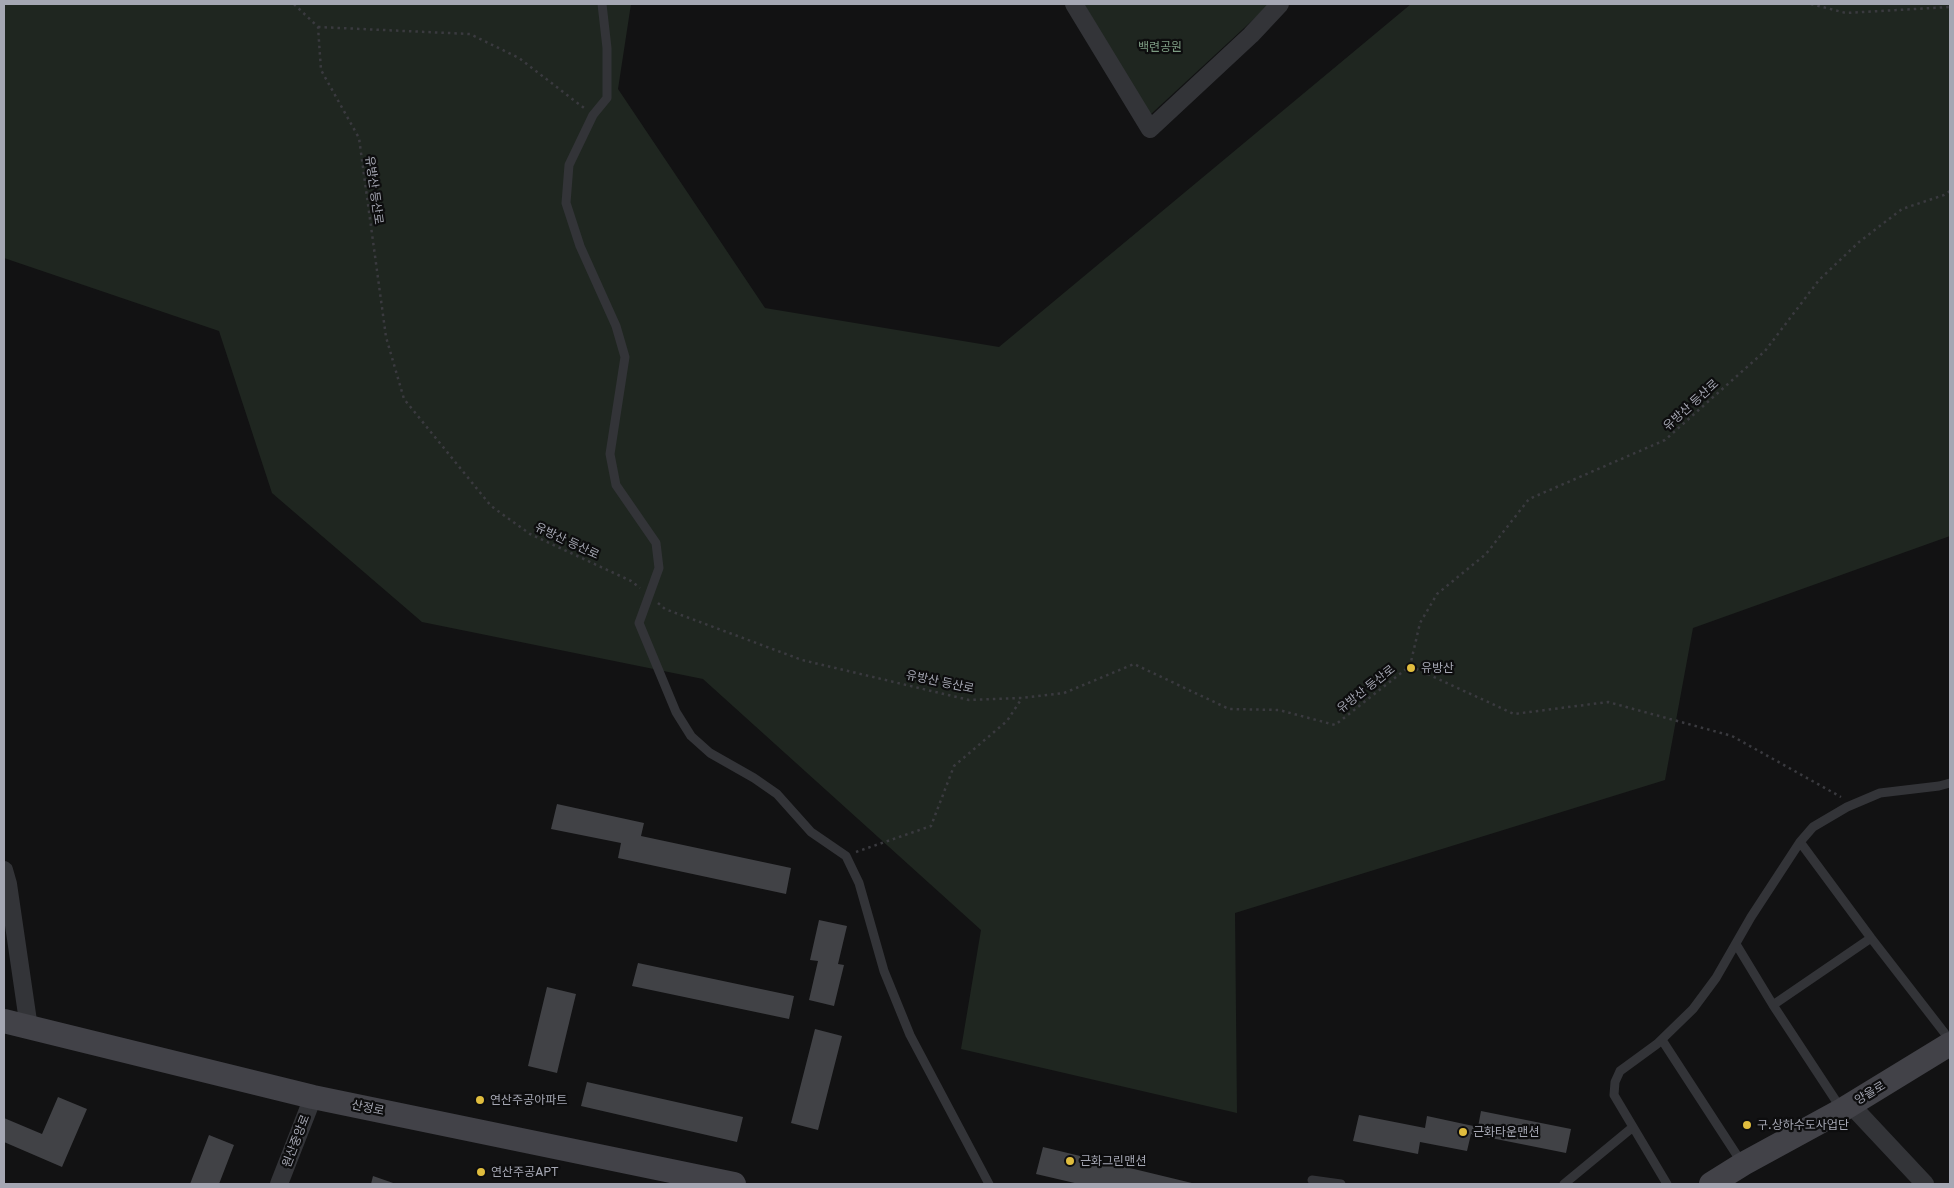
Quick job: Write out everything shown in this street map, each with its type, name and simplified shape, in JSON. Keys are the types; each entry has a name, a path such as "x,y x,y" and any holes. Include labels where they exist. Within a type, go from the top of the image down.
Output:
{"street":[{"path":"1074,4 1150,129 1251,36 1280,4"},
{"path":"4,870 8,884 29,1028"},
{"name":"산정로","path":"4,1021 313,1097 689,1179 734,1184"},
{"name":"양을로","path":"1711,1184 1743,1164 1847,1107 1950,1044"},
{"name":"원산중앙로","path":"279,1184 313,1097"},
{"path":"1847,1107 1925,1184"}],"lane":[{"path":"602,4 606,48 607,98 593,115 569,166 566,204 580,246 616,326 625,357 610,454 616,485 656,543 659,568 639,623 676,712 691,736 710,753 754,778 777,794 811,832 846,856 859,883 884,971 910,1035 989,1184"},
{"path":"1667,1184 1614,1095 1615,1082 1620,1071 1662,1040 1693,1009 1716,978 1751,917 1800,842 1812,827 1846,807 1880,794 1950,783"},
{"path":"1800,842 1950,1040"},
{"path":"1774,1005 1871,938"},
{"path":"1736,944 1774,1005 1847,1107"},
{"path":"1662,1040 1743,1164"},
{"path":"1564,1184 1633,1127"},
{"path":"1312,1180 1341,1184"}],"path":[{"path":"294,4 318,27 470,34 519,58 593,115"},
{"path":"1811,4 1846,13 1950,8"},
{"name":"유방산 등산로","path":"318,27 321,70 359,138 386,337 404,399 491,506 530,534 631,581 664,609 802,660 969,700 1022,698 1064,693 1134,664 1229,709 1279,710 1335,725 1410,666 1420,623 1437,594 1486,554 1529,499 1666,440 1765,351 1820,280 1859,242 1902,209 1944,195 1950,191"},
{"name":"유방산 등산로","path":"1410,666 1514,714 1608,702 1732,736 1843,798 1846,807"},
{"path":"846,856 931,826 954,766 1007,721 1022,698"}],"green space":[{"path":"4,4 631,4 618,89 765,308 999,347 1411,4 1950,4 1950,536 1693,628 1665,780 1235,913 1237,1113 961,1049 981,930 703,679 422,622 272,493 219,331 4,258"},
{"name":"백련공원","path":"1084,4 1270,4 1150,115"}],"building":[{"path":"557,804 644,823 641,836 791,868 786,894 618,858 621,843 551,829"},
{"path":"819,920 847,926 838,964 844,965 834,1006 809,1000 818,961 810,960"},
{"path":"638,963 794,996 789,1019 632,986"},
{"path":"547,987 576,994 557,1073 528,1066"},
{"path":"815,1029 842,1036 818,1130 791,1123"},
{"path":"587,1082 743,1117 737,1142 581,1106"},
{"path":"58,1097 87,1109 62,1167 4,1142 4,1118 42,1134"},
{"name":"근화타운맨션","path":"1481,1111 1571,1129 1566,1153 1471,1134 1467,1151 1420,1142 1418,1154 1353,1141 1359,1115 1425,1128 1427,1116 1478,1127"},
{"path":"209,1135 234,1145 219,1184 190,1184"},
{"name":"근화그린맨션","path":"1043,1147 1196,1184 1079,1184 1036,1174"},
{"path":"373,1176 396,1184 371,1184"}],"place":[{"name":"유방산","path":"1411,668"},
{"name":"연산주공아파트","path":"480,1100"},
{"name":"구.상하수도사업단","path":"1747,1125"},
{"name":"근화타운맨션","path":"1463,1132"},
{"name":"근화그린맨션","path":"1070,1161"},
{"name":"연산주공APT","path":"481,1172"}]}
